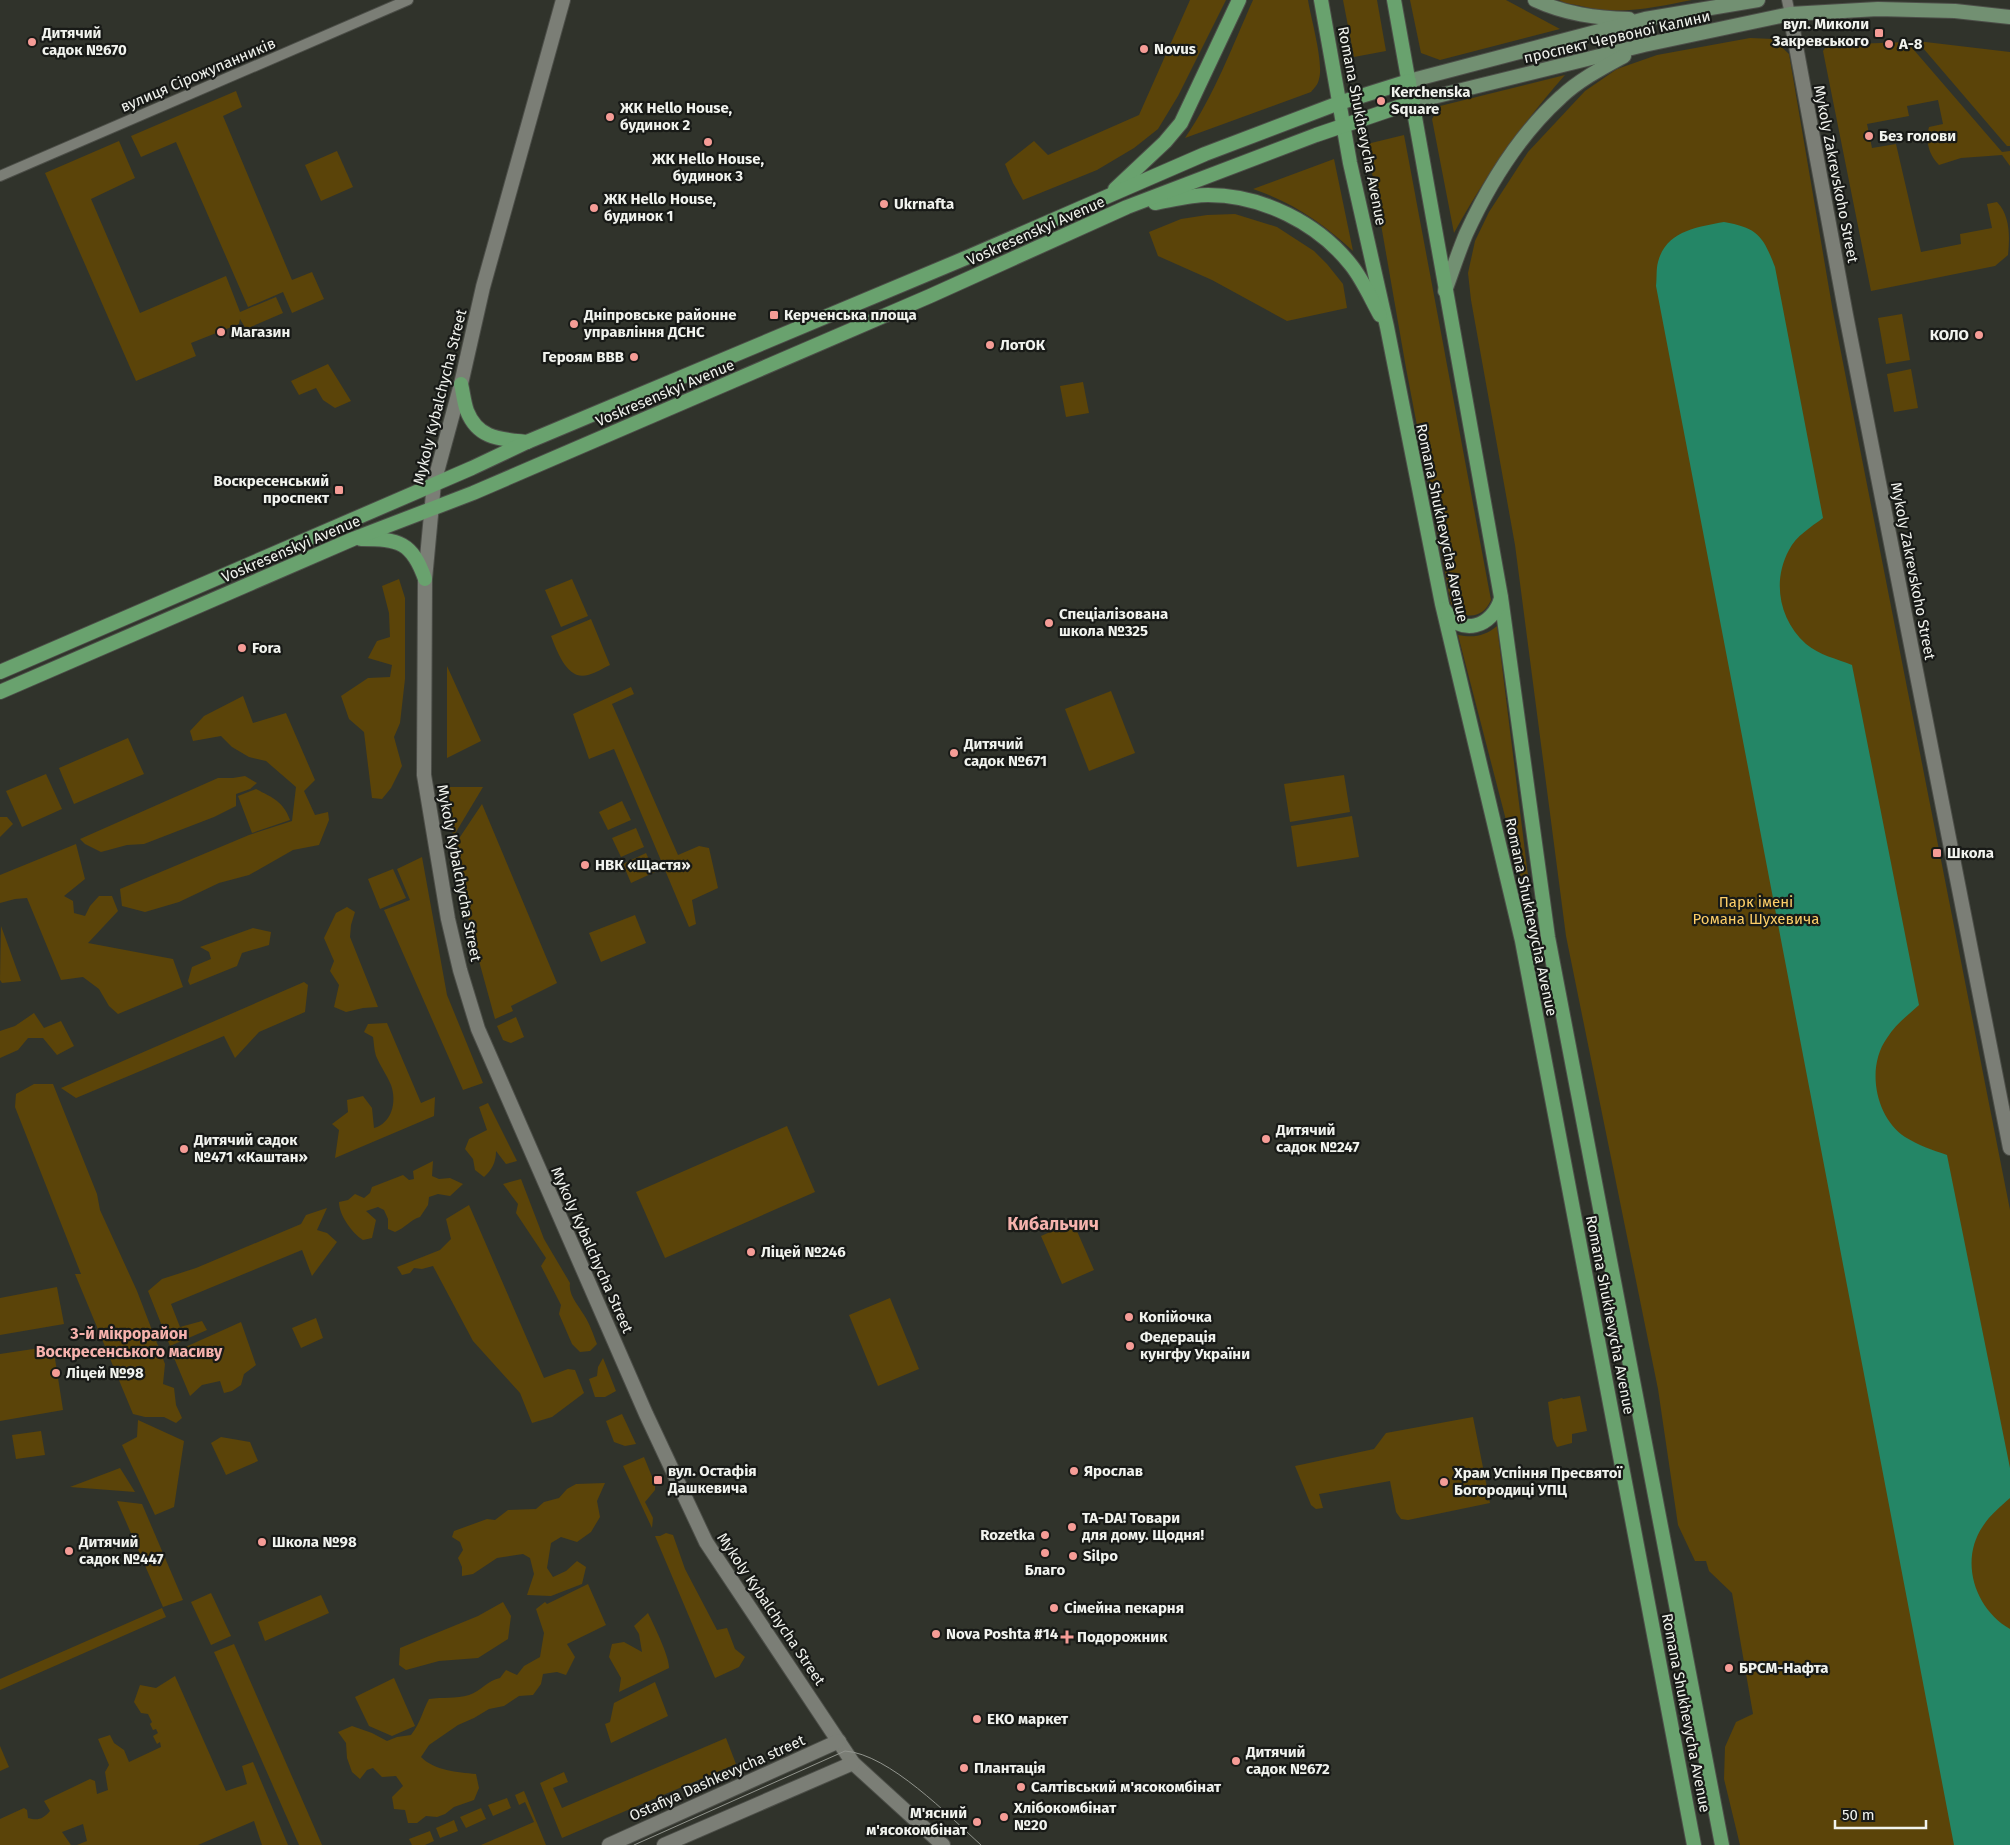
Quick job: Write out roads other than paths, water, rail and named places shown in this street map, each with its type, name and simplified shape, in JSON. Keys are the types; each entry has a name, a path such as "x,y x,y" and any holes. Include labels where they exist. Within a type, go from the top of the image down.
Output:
{"main road":[{"path":"1105,197 1161,146 1181,123 1239,0"},
{"name":"Romana Shukhevycha Avenue","path":"1321,0 1350,163 1387,327 1442,604 1522,941 1694,1845"},
{"name":"Romana Shukhevycha Avenue","path":"1394,0 1501,597 1548,937 1722,1845"},
{"path":"1535,0 1575,14 1601,18 1645,19"},
{"name":"проспект Червоної Калини","path":"1409,81 1645,19 1758,0"},
{"name":"проспект Червоної Калини","path":"1413,102 1644,46 1790,14 1878,9 1955,11 2010,18"},
{"path":"1445,291 1466,235 1483,201 1501,170 1526,134 1562,96 1581,82 1644,46"},
{"path":"1339,103 1409,81"},
{"path":"1343,125 1413,102"},
{"name":"Voskresenskyi Avenue","path":"0,672 472,468 527,442 968,257 1205,154 1339,103"},
{"name":"Voskresenskyi Avenue","path":"0,692 353,539 473,493 895,311 1127,207 1343,125"},
{"path":"1127,207 1207,195 1241,198 1283,212 1311,228 1352,266 1387,327"},
{"path":"460,384 467,411 479,431 498,439 527,442"},
{"path":"353,539 393,540 403,545 415,555 425,580"},
{"path":"1442,604 1450,618 1458,624 1477,625 1494,615 1501,597"}],"street":[{"name":"вулиця Сірожупанників","path":"0,176 408,0"},
{"name":"Mykoly Kybalchycha Street","path":"563,0 483,287 434,484 425,580 424,775 448,920 460,970 478,1029 697,1526 735,1588 853,1763 943,1845"},
{"name":"Mykoly Zakrevskoho Street","path":"1787,0 1850,334 2010,1148"},
{"name":"Ostafiya Dashkevycha street","path":"609,1845 839,1741"},
{"path":"664,1845 853,1763"}],"tram line":[{"path":"634,1845 845,1751 862,1755 899,1774 936,1803 981,1845"}],"place":[{"name":"вул. Миколи Закревського","path":"1879,33"},
{"name":"Дитячий садок №670","path":"32,42"},
{"name":"А-8","path":"1889,44"},
{"name":"Novus","path":"1144,49"},
{"name":"Kerchenska Square","path":"1381,101"},
{"name":"ЖК Hello House, будинок 2","path":"610,117"},
{"name":"Без голови","path":"1869,136"},
{"name":"ЖК Hello House, будинок 3","path":"708,142"},
{"name":"Ukrnafta","path":"884,204"},
{"name":"ЖК Hello House, будинок 1","path":"594,208"},
{"name":"Керченська площа","path":"774,315"},
{"name":"Дніпровське районне управління ДСНС","path":"574,324"},
{"name":"Магазин","path":"221,332"},
{"name":"КОЛО","path":"1979,335"},
{"name":"ЛотОК","path":"990,345"},
{"name":"Героям ВВВ","path":"634,357"},
{"name":"Воскресенський проспект","path":"339,490"},
{"name":"Спеціалізована школа №325","path":"1049,623"},
{"name":"Fora","path":"242,648"},
{"name":"Дитячий садок №671","path":"954,753"},
{"name":"Школа","path":"1937,853"},
{"name":"НВК «Щастя»","path":"585,865"},
{"name":"Дитячий садок №247","path":"1266,1139"},
{"name":"Дитячий садок №471 «Каштан»","path":"184,1149"},
{"name":"Ліцей №246","path":"751,1252"},
{"name":"Копійочка","path":"1129,1317"},
{"name":"Федерація кунгфу України","path":"1130,1346"},
{"name":"Ліцей №98","path":"56,1373"},
{"name":"Ярослав","path":"1074,1471"},
{"name":"вул. Остафія Дашкевича","path":"658,1480"},
{"name":"Храм Успіння Пресвятої Богородиці УПЦ","path":"1444,1482"},
{"name":"TA-DA! Товари для дому. Щодня!","path":"1072,1527"},
{"name":"Rozetka","path":"1045,1535"},
{"name":"Школа №98","path":"262,1542"},
{"name":"Дитячий садок №447","path":"69,1551"},
{"name":"Благо","path":"1045,1553"},
{"name":"Silpo","path":"1073,1556"},
{"name":"Сімейна пекарня","path":"1054,1608"},
{"name":"Nova Poshta #14","path":"936,1634"},
{"name":"Подорожник","path":"1067,1637"},
{"name":"БРСМ-Нафта","path":"1729,1668"},
{"name":"ЕКО маркет","path":"977,1719"},
{"name":"Дитячий садок №672","path":"1236,1761"},
{"name":"Плантація","path":"964,1768"},
{"name":"Салтівський м'ясокомбінат","path":"1021,1787"},
{"name":"Хлібокомбінат №20","path":"1004,1817"},
{"name":"М'ясний м'ясокомбінат","path":"977,1822"}],"district":[{"name":"Кибальчич","path":"1053,1224"},
{"name":"3-й мікрорайон Воскресенського масиву","path":"129,1342"}],"park label":[{"name":"Парк імені Романа Шухевича","path":"1756,910"}]}
